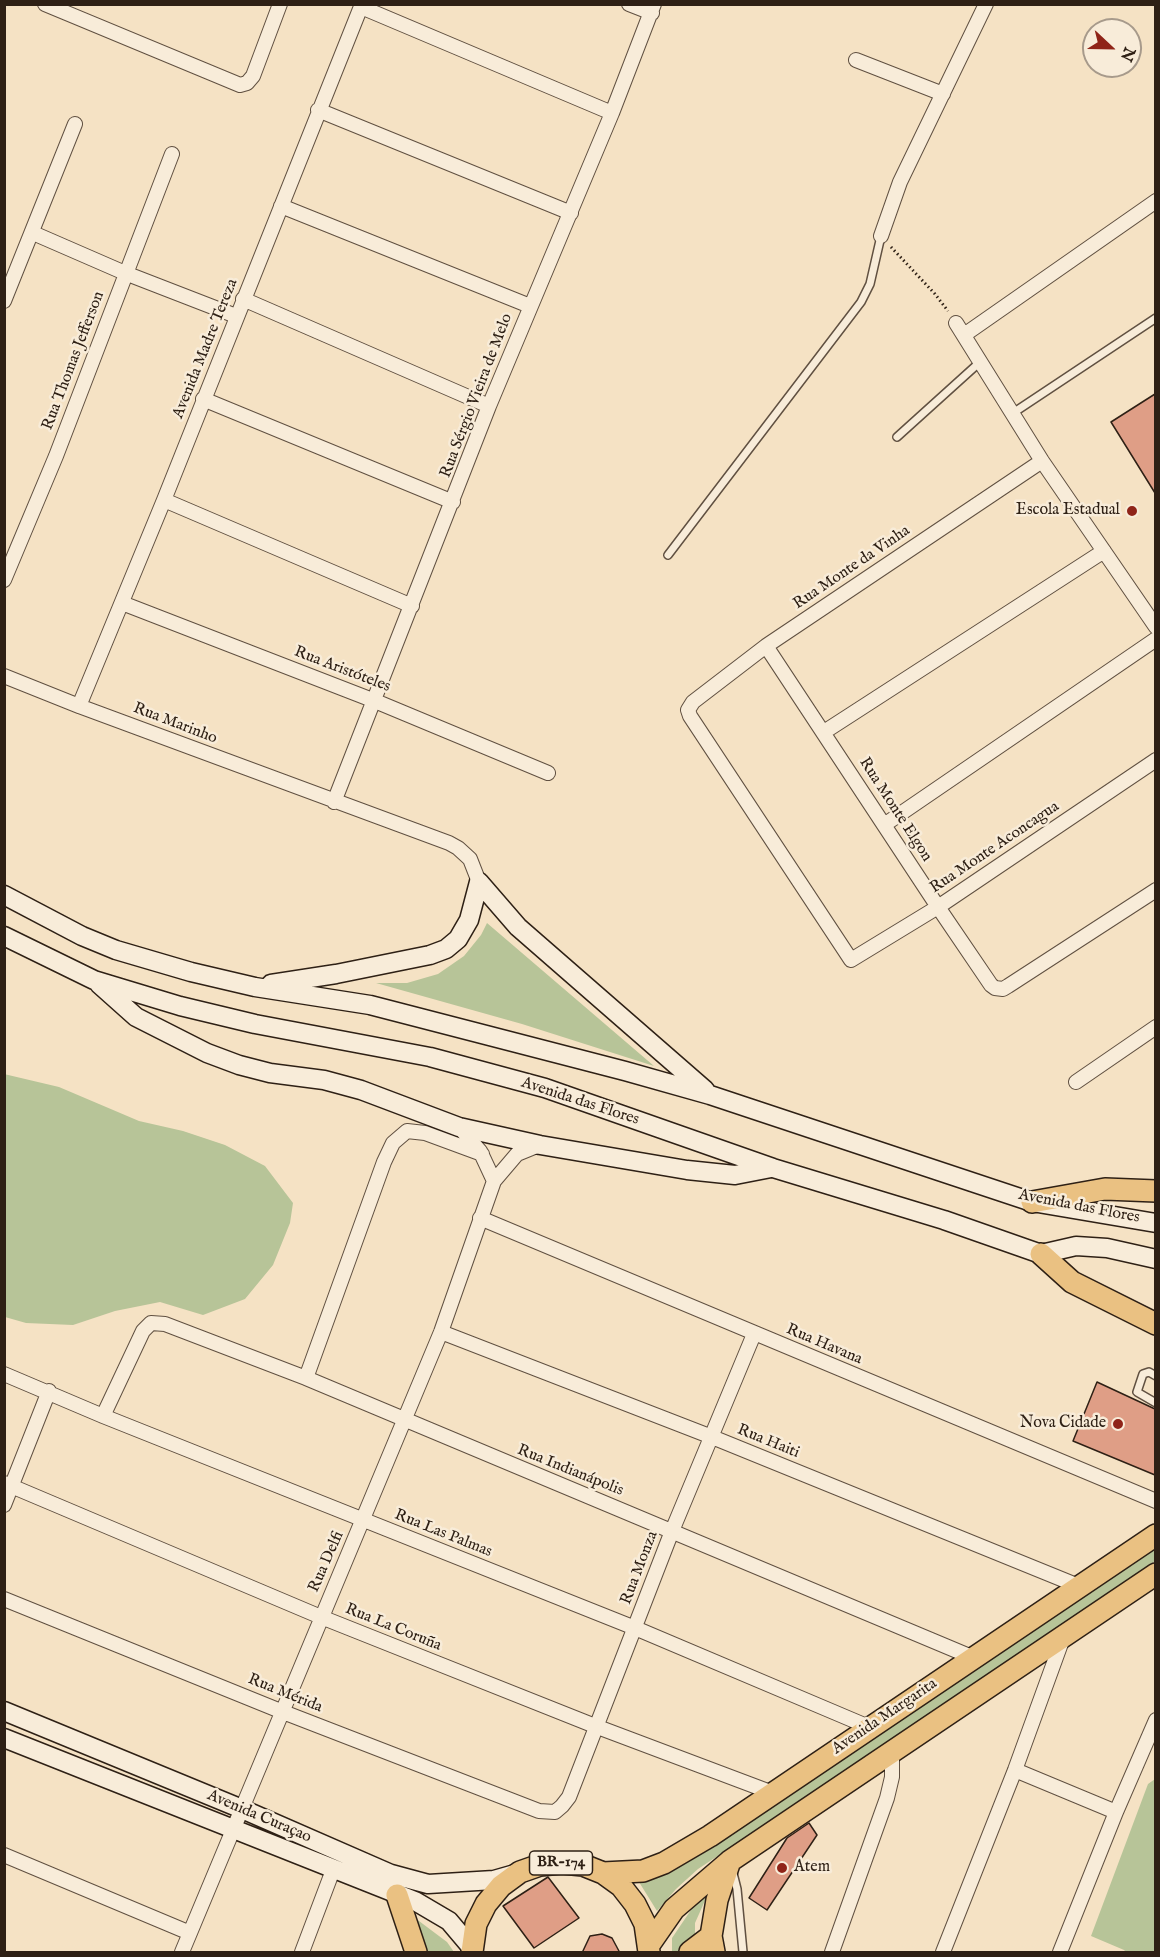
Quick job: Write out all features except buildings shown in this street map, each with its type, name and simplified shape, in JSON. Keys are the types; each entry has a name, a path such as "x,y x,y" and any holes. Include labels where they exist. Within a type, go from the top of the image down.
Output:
{"main road":[{"path":"255,987 336,974 430,955 446,949 458,939 469,920 479,882"},
{"path":"479,882 501,909 532,940 710,1095"},
{"name":"Avenida das Flores","path":"4,895 82,936 116,950 191,972 255,987 370,1005 625,1071 710,1095 1032,1202 1115,1214 1155,1223"},
{"name":"Avenida das Flores","path":"4,936 94,980 180,1006 255,1024 430,1057 545,1088 773,1168 1041,1254"},
{"path":"94,980 136,1017 207,1053 270,1073 324,1080 361,1090 459,1127 540,1145 687,1170 735,1175 773,1168"},
{"path":"1032,1202 1105,1189 1155,1191"},
{"path":"1041,1254 1076,1246 1096,1247 1155,1259"},
{"path":"1041,1254 1072,1282 1155,1324"},
{"name":"Avenida Margarita","path":"603,1874 643,1871 664,1863 710,1836 1155,1535"},
{"name":"Avenida Margarita","path":"649,1949 674,1909 730,1861 1155,1574"},
{"name":"Avenida Curaçao","path":"4,1711 242,1809 391,1874 428,1884 494,1880 520,1872"},
{"name":"Avenida Curaçao","path":"4,1738 415,1901 449,1921 471,1950"},
{"path":"690,1953 713,1944 717,1900 730,1861"},
{"name":"BR-174","path":"471,1950 476,1924 486,1904 501,1886 520,1872 540,1865 562,1863 583,1865 621,1886 635,1904 645,1924 649,1949"},
{"path":"397,1895 416,1953"}],"street":[{"path":"45,4 240,85 247,83 257,68 280,4"},
{"path":"629,4 653,9"},
{"path":"881,237 900,183 986,4"},
{"path":"361,6 612,113"},
{"name":"Avenida Madre Tereza","path":"79,706 164,500 361,6"},
{"name":"Rua Sérgio Vieira de Melo","path":"334,802 489,406 571,213 653,9"},
{"path":"856,60 943,94"},
{"path":"318,110 571,213"},
{"path":"4,301 75,124"},
{"name":"Rua Thomas Jefferson","path":"4,580 56,456 172,154"},
{"path":"1155,201 960,329 1042,460 1155,627"},
{"path":"281,206 530,306"},
{"path":"33,233 125,273 237,316"},
{"path":"243,299 489,406"},
{"path":"203,399 453,502"},
{"name":"Rua Monte da Vinha","path":"851,960 692,722 688,710 703,693 766,646 1042,460"},
{"path":"164,500 412,606"},
{"path":"824,732 1104,551"},
{"name":"Rua Aristóteles","path":"122,603 375,700 548,773"},
{"path":"884,825 1155,639"},
{"name":"Rua Monte Elgon","path":"766,646 991,985 999,989 1008,986 1155,890"},
{"name":"Rua Marinho","path":"4,676 334,802"},
{"name":"Rua Monte Aconcagua","path":"851,960 938,907 1155,760"},
{"path":"334,802 458,848 470,859 479,882"},
{"path":"1076,1082 1155,1027"},
{"path":"459,1127 482,1154 494,1181"},
{"path":"306,1378 384,1162 393,1143 407,1131 417,1132 482,1154"},
{"name":"Rua Delfi","path":"182,1953 441,1332 494,1181 517,1154 540,1145"},
{"name":"Rua Havana","path":"480,1218 1155,1501"},
{"name":"Rua Indianápolis","path":"103,1416 143,1331 152,1323 165,1324 306,1378 974,1658"},
{"name":"Rua Haiti","path":"441,1332 712,1437 1081,1587"},
{"name":"Rua Monza","path":"555,1812 569,1797 672,1531 754,1334"},
{"name":"Rua Las Palmas","path":"4,1374 363,1521 635,1628 869,1727"},
{"path":"4,1505 9,1485 49,1391"},
{"name":"Rua La Coruña","path":"9,1485 321,1617 595,1726 773,1793"},
{"name":"Rua Mérida","path":"4,1599 283,1712 539,1811 555,1812"},
{"path":"943,1953 1015,1770 1063,1638"},
{"path":"1060,1953 1155,1720"},
{"path":"832,1953 887,1798 892,1778 892,1752"},
{"path":"1015,1770 1116,1812"},
{"path":"4,1855 190,1933"},
{"path":"302,1953 333,1870"}],"lane":[{"path":"668,555 861,302 870,284 881,237"},
{"path":"1013,414 1155,318"},
{"path":"897,437 980,362"},
{"path":"1155,1376 1149,1372 1143,1374 1137,1392 1155,1403"},
{"path":"730,1861 737,1889 742,1953"}],"path":[{"path":"881,237 935,294 960,329"}],"green space":[{"path":"487,923 654,1066 522,1024 376,983 407,983 438,974 464,956 481,935"},
{"path":"4,1074 59,1087 139,1121 183,1131 225,1145 265,1166 293,1203 290,1223 273,1265 245,1299 203,1315 160,1302 115,1311 73,1325 26,1323 5,1317"},
{"path":"1155,1545 1155,1561 914,1726 698,1869 657,1911 639,1882 674,1869"},
{"path":"1155,1779 1155,1952 1126,1952 1091,1936 1148,1784"},
{"path":"707,1896 695,1923 695,1952 672,1952 672,1938 693,1907"},
{"path":"407,1912 447,1942 454,1952 421,1952"}],"place":[{"name":"Escola Estadual","path":"1132,511"},
{"name":"Nova Cidade","path":"1118,1424"},
{"name":"Atem","path":"782,1868"}]}
